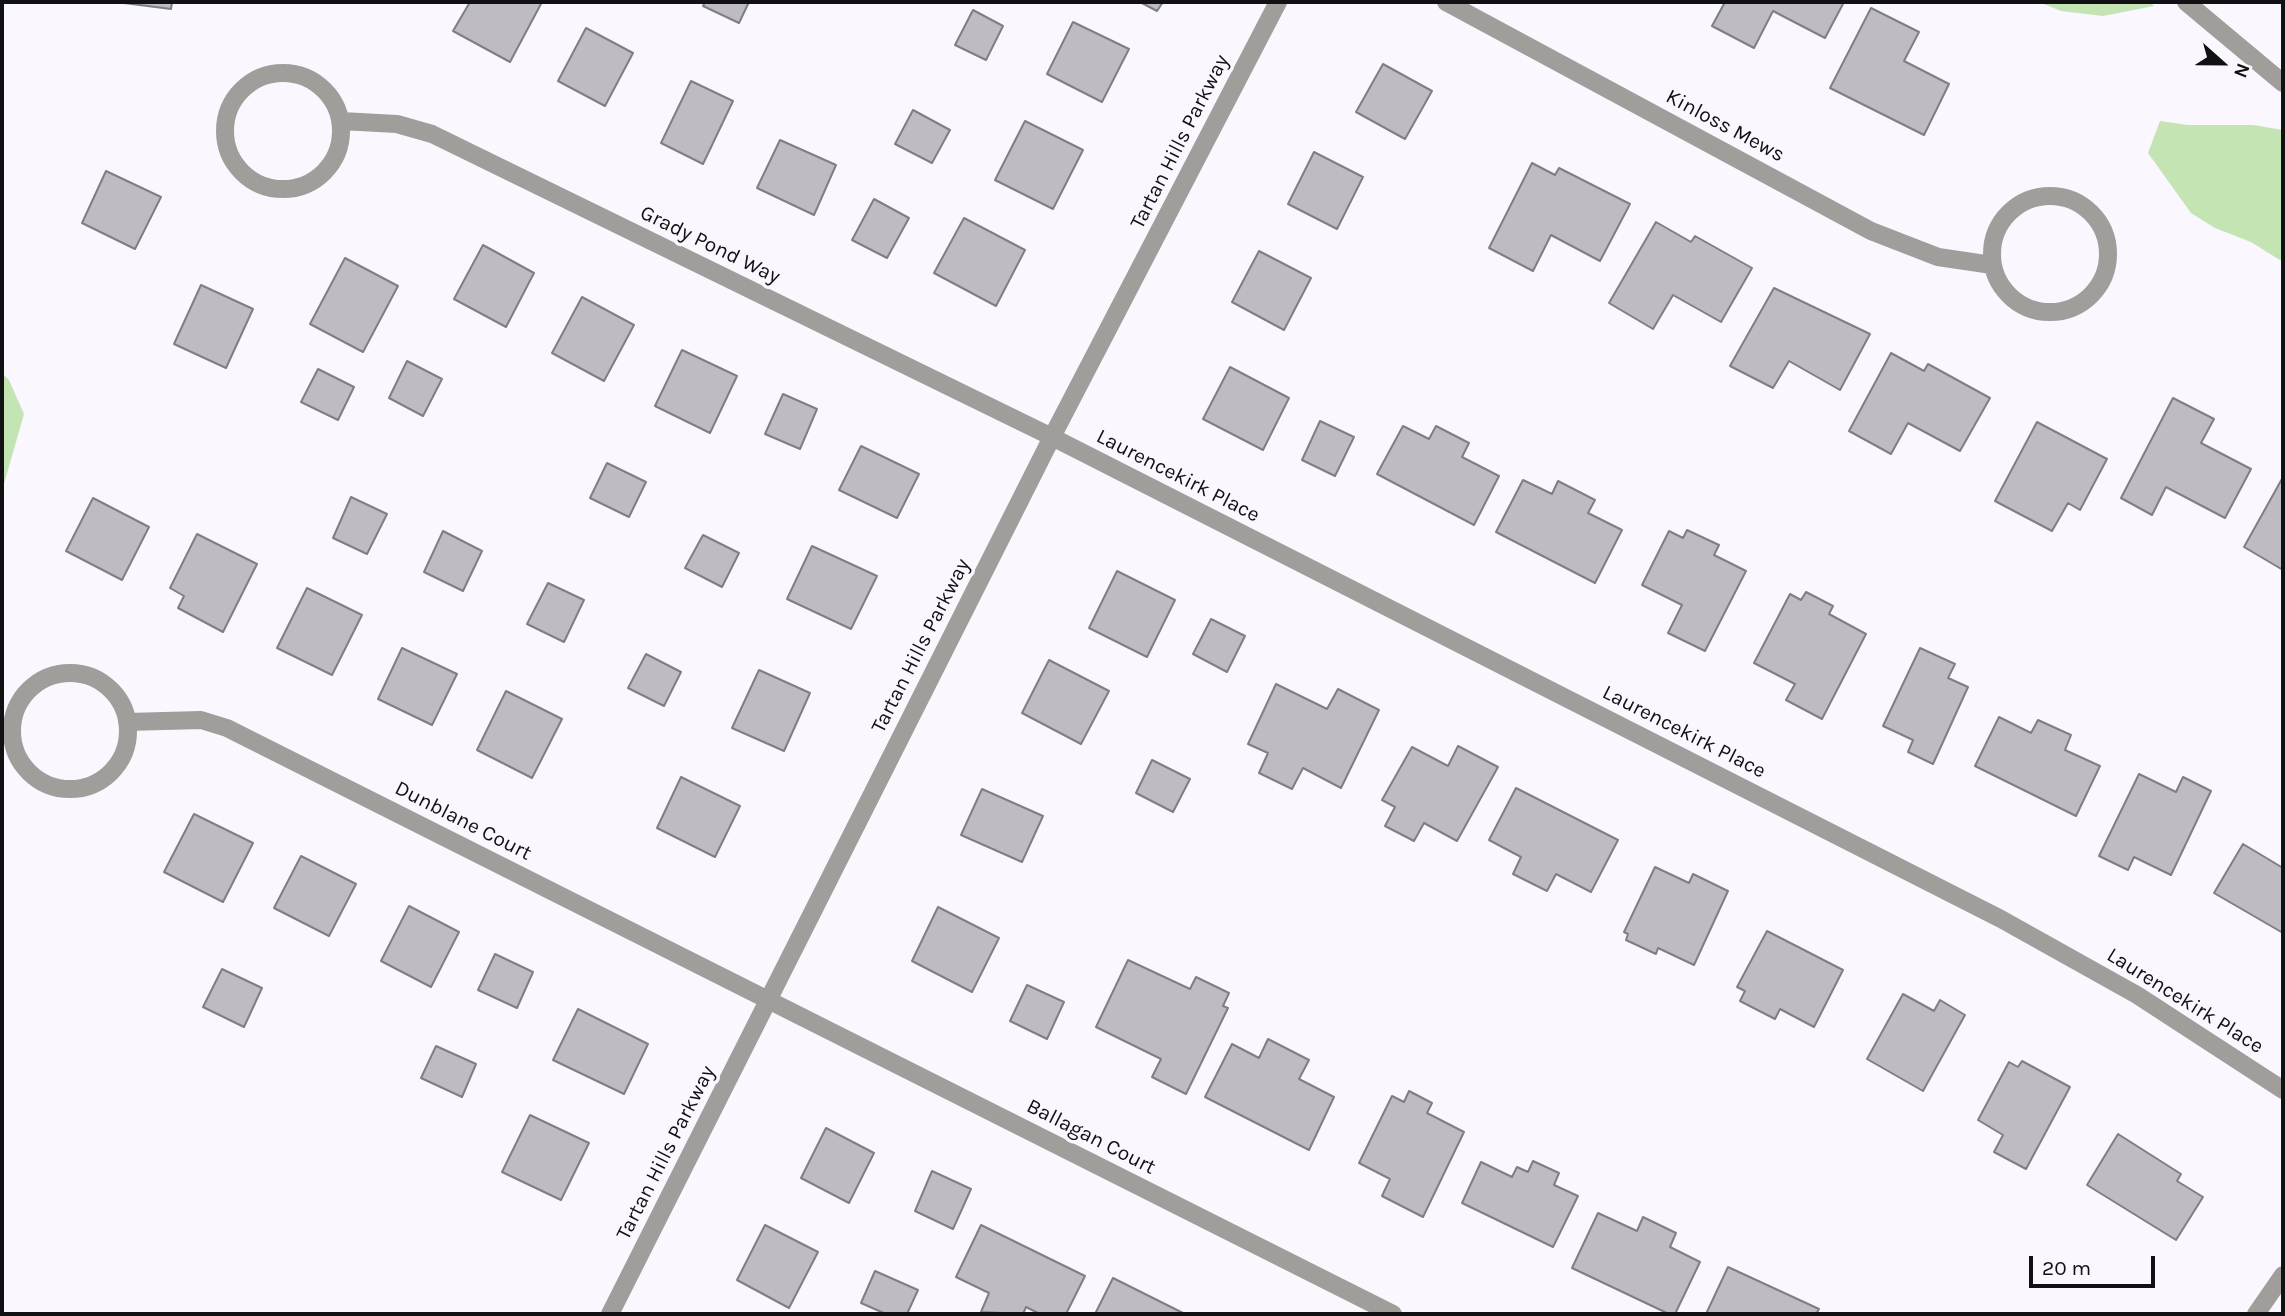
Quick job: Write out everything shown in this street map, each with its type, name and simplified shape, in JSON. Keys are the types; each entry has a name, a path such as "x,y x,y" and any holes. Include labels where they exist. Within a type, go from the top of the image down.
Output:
{"street":[{"name":"Tartan Hills Parkway","path":"610,1314 1052,437 1278,2"},
{"name":"Kinloss Mews","path":"1446,2 1871,231 1938,257 1966,264 1992,265"},
{"path":"2186,2 2283,83"},
{"path":"272,74 300,76 324,89 335,103 341,121 341,139 336,156 326,172 311,183 293,189 275,190 258,185 242,174 225,142 225,124 230,106 240,90 255,80 272,74"},
{"name":"Grady Pond Way","path":"341,121 397,124 432,134 1052,437"},
{"path":"2041,196 2060,196 2079,203 2095,216 2104,233 2109,252 2106,272 2097,289 2082,303 2064,312 2044,313 2025,307 2009,297 1998,282 1992,265 1991,247 2006,215 2022,203 2041,196"},
{"name":"Laurencekirk Place","path":"1052,437 2001,919 2137,995 2283,1090"},
{"path":"61,673 80,673 99,680 114,693 125,710 127,722 125,749 117,767 102,780 84,789 64,790 45,785 29,774 18,759 12,742 14,716 26,692 42,680 61,673"},
{"name":"Dunblane Court","path":"127,722 201,720 227,728 769,1000"},
{"name":"Ballagan Court","path":"769,1000 1393,1314"},
{"path":"2256,1314 2283,1275"}],"green space":[{"path":"2039,2 2150,2 2154,6 2103,16 2061,11"},
{"path":"2160,121 2188,125 2253,125 2283,130 2283,262 2251,242 2215,228 2191,213 2148,153"},
{"path":"2,373 9,380 24,414 2,491"}],"building":[{"path":"116,2 172,2 171,9"},
{"path":"470,2 542,2 510,62 453,31"},
{"path":"705,2 749,2 739,23 703,6"},
{"path":"1140,2 1163,2 1157,11"},
{"path":"1725,2 1844,2 1825,38 1773,11 1754,48 1712,26"},
{"path":"1871,8 1919,32 1904,61 1949,84 1924,135 1830,88"},
{"path":"973,10 1003,26 986,60 955,45"},
{"path":"1073,22 1129,49 1102,102 1047,74"},
{"path":"586,28 633,53 605,106 558,81"},
{"path":"1383,64 1432,91 1405,139 1356,112"},
{"path":"691,81 733,101 703,164 661,143"},
{"path":"913,110 950,130 932,163 895,144"},
{"path":"1025,121 1083,150 1053,209 995,180"},
{"path":"780,140 836,165 814,215 757,188"},
{"path":"1314,152 1363,177 1337,229 1288,204"},
{"path":"1532,163 1555,175 1559,168 1630,204 1600,261 1551,235 1533,271 1489,248"},
{"path":"106,171 161,197 135,249 82,223"},
{"path":"874,199 909,218 887,258 852,240"},
{"path":"964,218 1025,250 996,306 934,273"},
{"path":"1656,222 1691,242 1695,236 1752,268 1721,322 1673,295 1653,329 1609,303"},
{"path":"483,245 534,273 506,327 454,299"},
{"path":"1259,251 1311,278 1284,330 1232,302"},
{"path":"345,258 398,286 363,352 310,324"},
{"path":"201,285 253,309 226,368 174,344"},
{"path":"1774,288 1870,334 1840,390 1789,361 1773,388 1730,366"},
{"path":"582,297 634,325 604,381 552,353"},
{"path":"682,350 737,376 710,433 655,406"},
{"path":"1891,353 1924,371 1928,364 1990,398 1960,451 1908,423 1891,454 1849,431"},
{"path":"407,361 442,379 423,416 389,398"},
{"path":"1230,367 1289,398 1263,450 1203,419"},
{"path":"318,369 354,387 338,420 301,402"},
{"path":"783,394 817,409 800,449 765,434"},
{"path":"2173,398 2214,419 2201,443 2251,469 2225,518 2166,487 2152,515 2121,498"},
{"path":"1320,421 1354,437 1335,476 1302,460"},
{"path":"2037,422 2107,459 2080,510 2068,503 2052,531 1995,501"},
{"path":"1403,426 1429,439 1436,426 1469,443 1462,457 1499,476 1474,525 1377,474"},
{"path":"861,446 919,474 897,518 839,490"},
{"path":"607,463 646,482 629,517 590,498"},
{"path":"2283,477 2283,570 2244,547"},
{"path":"1523,480 1552,494 1558,481 1595,500 1588,513 1622,530 1595,583 1496,532"},
{"path":"351,497 387,514 367,554 333,538"},
{"path":"93,498 149,527 122,580 66,551"},
{"path":"1687,530 1719,545 1714,555 1746,571 1705,651 1668,633 1682,605 1642,585 1669,531 1683,538"},
{"path":"443,531 482,551 463,591 424,572"},
{"path":"197,534 257,564 223,632 178,608 184,596 170,588"},
{"path":"703,535 739,553 722,587 685,568"},
{"path":"812,546 877,576 851,629 787,599"},
{"path":"1117,571 1175,600 1147,657 1089,628"},
{"path":"548,583 584,600 564,642 527,624"},
{"path":"307,588 362,615 332,675 277,648"},
{"path":"1806,592 1833,606 1829,614 1866,634 1822,719 1786,700 1795,684 1754,663 1790,594 1801,600"},
{"path":"1211,619 1245,636 1227,672 1193,654"},
{"path":"402,648 457,674 432,725 378,699"},
{"path":"1920,648 1955,664 1948,678 1968,687 1933,764 1908,752 1913,740 1883,726"},
{"path":"646,654 681,672 664,706 628,688"},
{"path":"1049,660 1109,691 1081,744 1022,713"},
{"path":"759,670 810,693 784,751 732,728"},
{"path":"1276,684 1327,709 1338,689 1379,710 1341,788 1303,768 1292,789 1259,773 1268,753 1248,744"},
{"path":"506,691 562,719 532,778 477,750"},
{"path":"1999,717 2031,733 2038,720 2071,735 2065,750 2100,766 2076,816 1975,766"},
{"path":"1458,746 1498,767 1457,841 1424,823 1414,841 1385,826 1395,807 1382,800 1412,747 1448,766"},
{"path":"1152,760 1190,779 1173,812 1136,793"},
{"path":"2139,774 2176,792 2183,777 2211,791 2171,875 2134,857 2128,870 2099,856"},
{"path":"681,777 740,806 715,857 657,828"},
{"path":"1516,788 1618,840 1591,892 1556,874 1547,891 1513,874 1521,857 1489,840"},
{"path":"982,789 1043,816 1022,862 961,835"},
{"path":"194,814 253,843 223,902 164,872"},
{"path":"2243,844 2283,868 2283,933 2214,893"},
{"path":"301,856 356,884 329,936 274,908"},
{"path":"1655,867 1689,883 1693,874 1728,891 1694,965 1658,948 1656,954 1626,940 1628,934 1624,932"},
{"path":"409,906 459,932 431,987 381,961"},
{"path":"938,907 999,938 972,992 912,961"},
{"path":"1767,931 1843,970 1814,1027 1780,1009 1775,1019 1740,1001 1745,991 1737,987"},
{"path":"495,954 533,972 517,1008 478,990"},
{"path":"1128,960 1190,989 1196,977 1229,993 1223,1006 1228,1008 1186,1094 1152,1077 1161,1059 1096,1027"},
{"path":"222,969 262,988 244,1027 203,1007"},
{"path":"1027,985 1064,1002 1047,1039 1010,1021"},
{"path":"1903,994 1934,1011 1940,1000 1965,1015 1923,1091 1867,1059"},
{"path":"578,1009 648,1044 624,1094 553,1060"},
{"path":"1268,1039 1309,1060 1299,1079 1334,1097 1309,1150 1205,1097 1232,1044 1259,1058"},
{"path":"436,1046 476,1064 462,1097 421,1078"},
{"path":"2022,1061 2070,1087 2026,1169 1994,1152 2003,1135 1978,1120 2009,1062 2018,1067"},
{"path":"1409,1091 1432,1103 1427,1113 1464,1132 1423,1217 1382,1196 1390,1179 1359,1163 1392,1096 1404,1102"},
{"path":"530,1115 589,1143 561,1200 502,1172"},
{"path":"826,1128 874,1153 849,1203 801,1178"},
{"path":"2118,1134 2181,1174 2177,1181 2203,1197 2176,1240 2087,1185"},
{"path":"1533,1161 1559,1173 1554,1185 1578,1196 1553,1247 1462,1203 1481,1162 1512,1177 1517,1167 1528,1172"},
{"path":"932,1171 971,1189 953,1229 915,1211"},
{"path":"1598,1213 1637,1231 1643,1217 1676,1233 1670,1247 1700,1262 1675,1314 1669,1314 1572,1268"},
{"path":"765,1225 818,1252 789,1308 737,1280"},
{"path":"981,1225 1085,1276 1066,1314 1040,1314 1026,1307 1023,1314 981,1312 989,1293 956,1277"},
{"path":"1728,1267 1819,1309 1816,1314 1706,1314"},
{"path":"875,1271 918,1290 907,1314 886,1314 861,1303"},
{"path":"1113,1278 1185,1314 1095,1314"}]}
